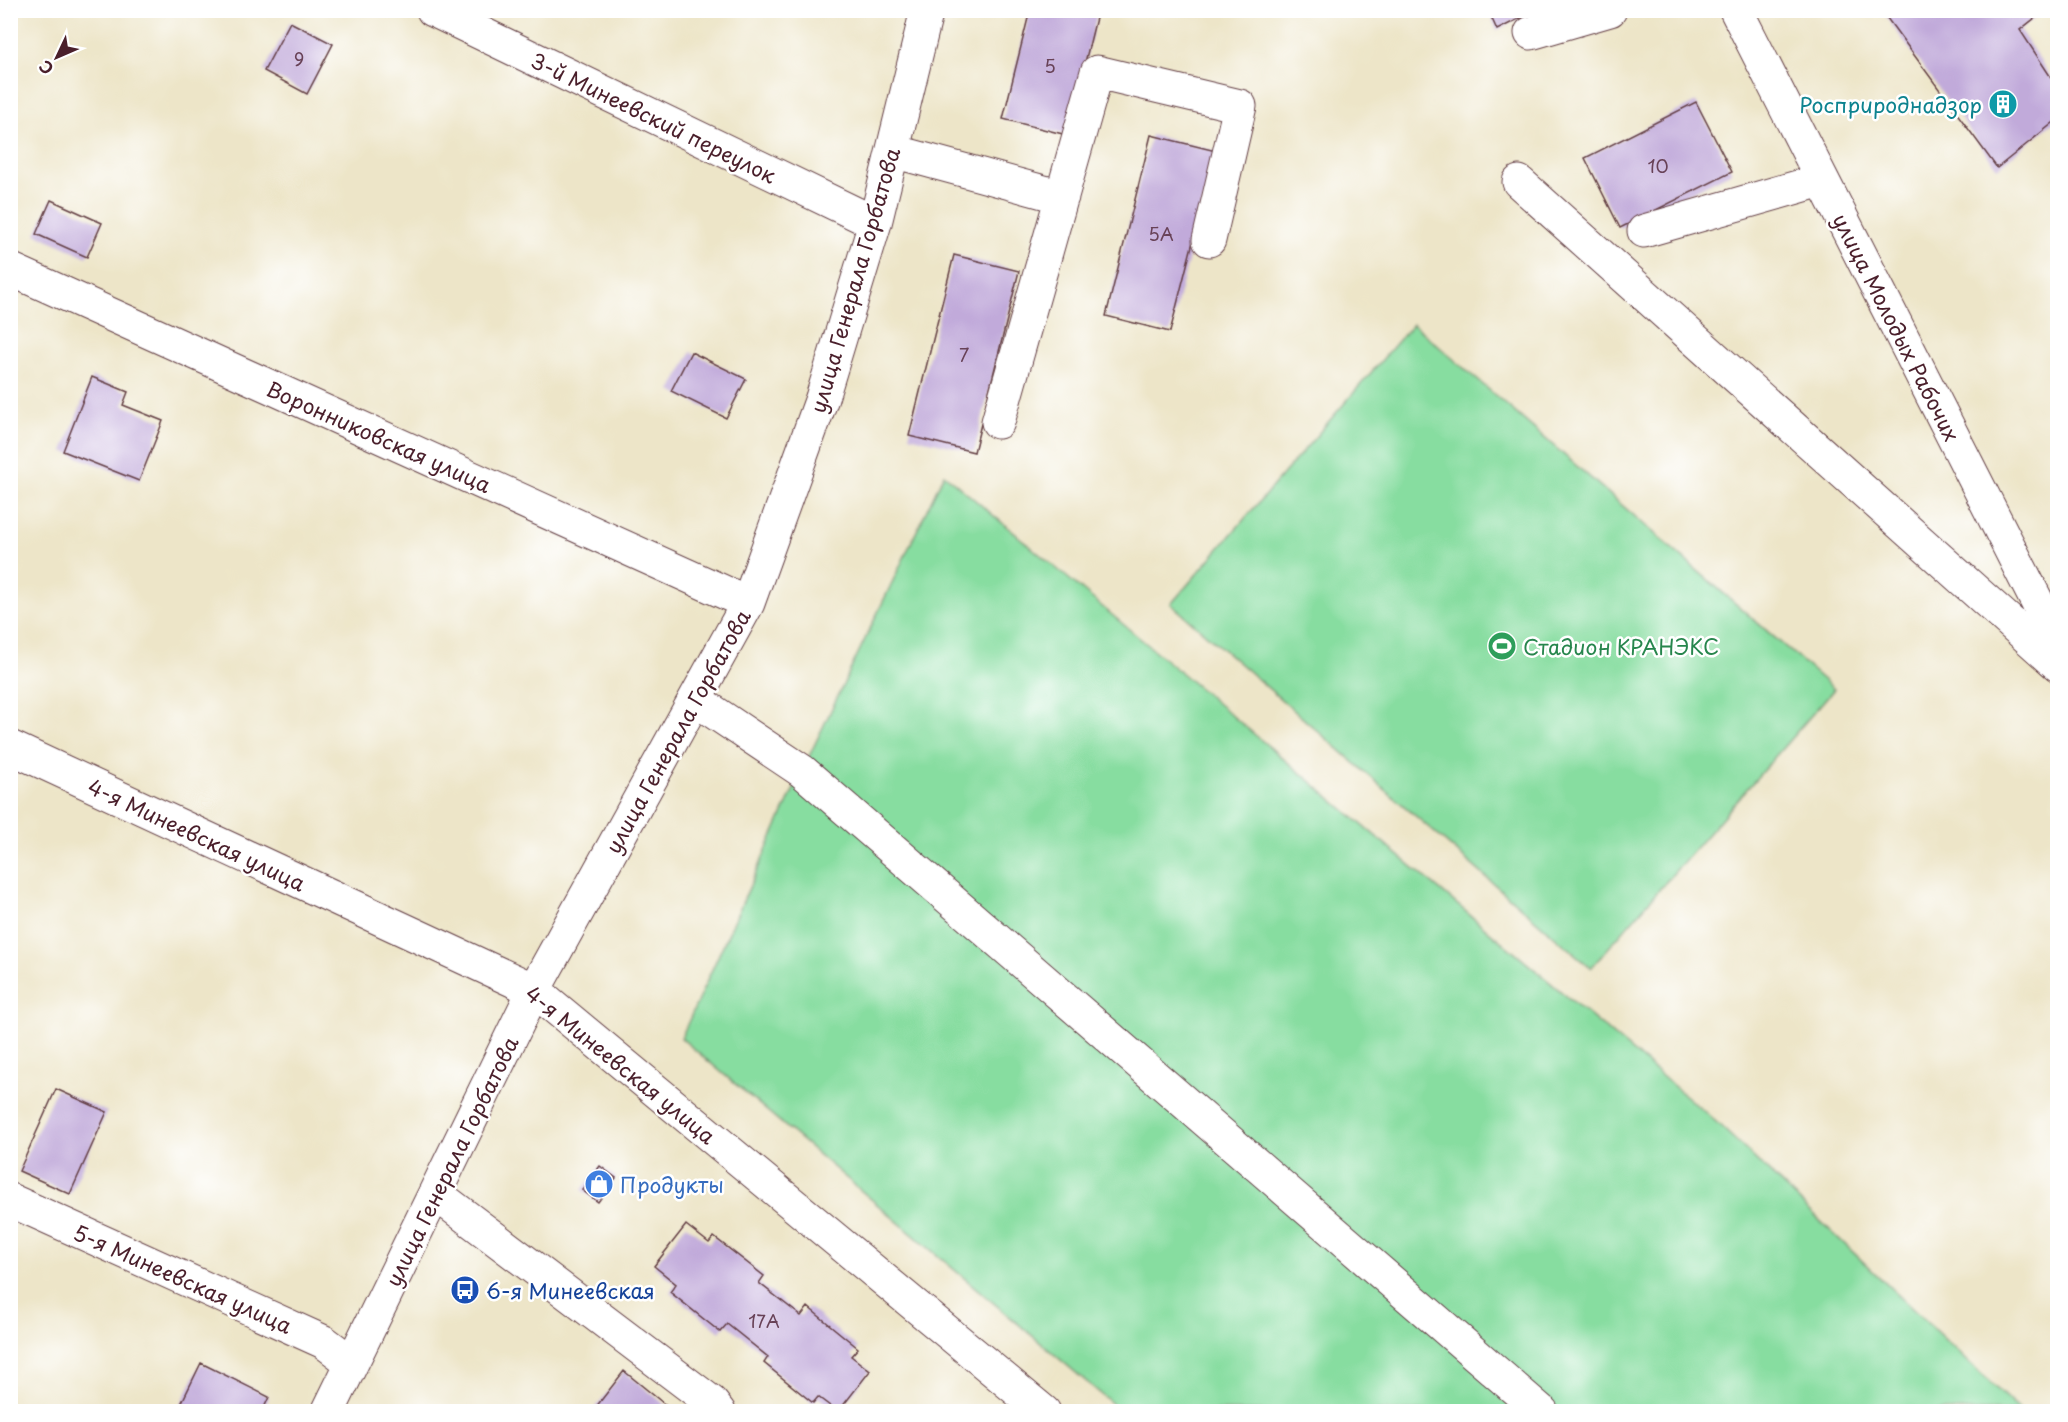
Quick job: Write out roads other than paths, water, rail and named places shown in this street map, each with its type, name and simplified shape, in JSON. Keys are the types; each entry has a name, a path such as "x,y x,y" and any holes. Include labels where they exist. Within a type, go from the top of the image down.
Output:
{"street":[{"name":"3-й Минеевский переулок","path":"433,10 875,223"},
{"name":"улица Генерала Горбатова","path":"328,1412 534,990 748,603 822,398 875,223 927,10"},
{"path":"1531,33 1610,10"},
{"name":"улица Молодых Рабочих","path":"1736,10 2058,643"},
{"path":"998,422 1097,72 1240,106 1209,240"},
{"path":"893,151 1062,197"},
{"path":"1644,231 1822,180"},
{"path":"1519,182 2058,665"},
{"name":"Воронниковская улица","path":"10,269 748,603"},
{"path":"696,700 802,771 1542,1412"},
{"name":"4-я Минеевская улица","path":"10,747 534,990 1044,1412"},
{"path":"436,1194 712,1408"},
{"name":"5-я Минеевская улица","path":"10,1200 324,1342 352,1363"}],"place":[{"name":"Росприроднадзор","path":"2003,104"},
{"name":"Стадион КРАНЭКС","path":"1502,646"},
{"name":"Продукты","path":"599,1184"},
{"name":"6-я Минеевская","path":"465,1290"}]}
